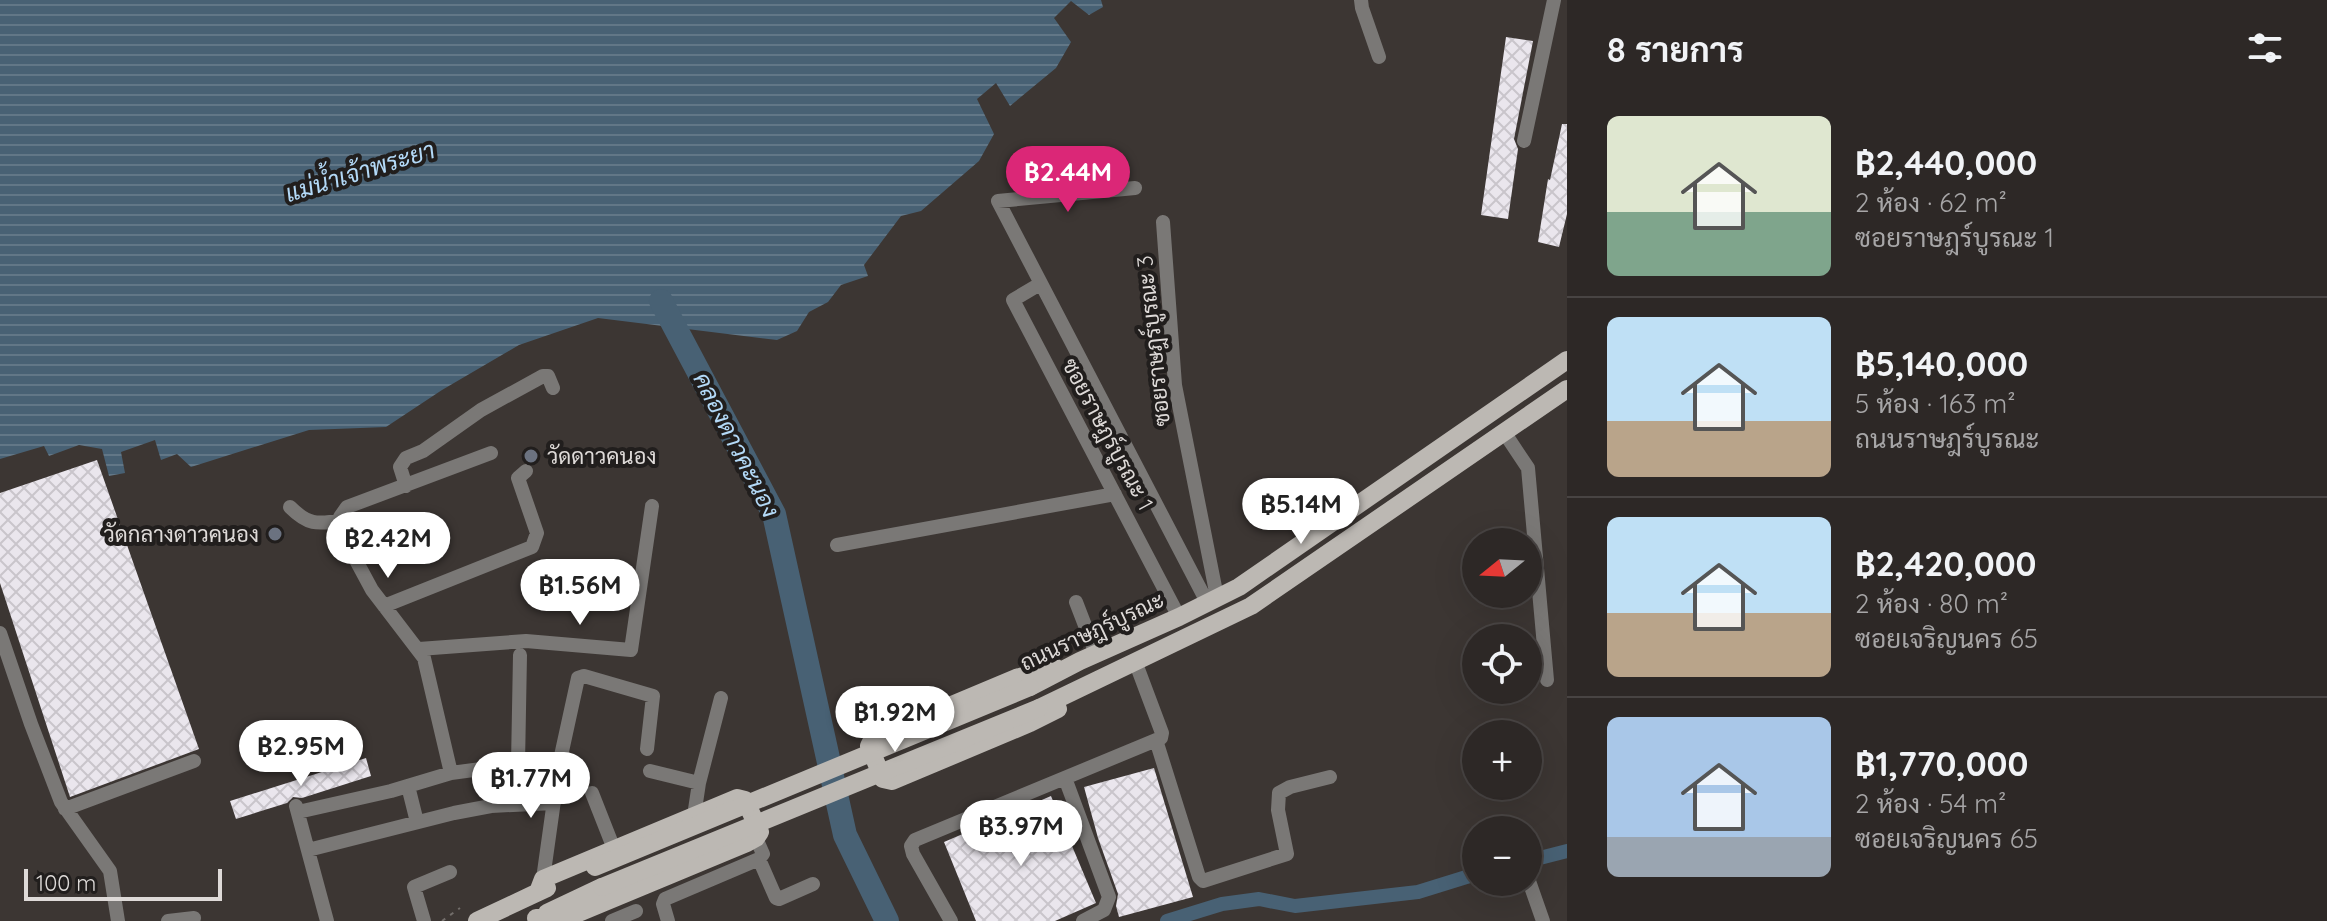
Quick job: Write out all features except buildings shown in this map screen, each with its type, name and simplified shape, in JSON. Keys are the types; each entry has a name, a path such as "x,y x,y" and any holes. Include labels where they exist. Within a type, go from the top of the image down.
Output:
{"main road":[{"name":"ถนนราษฎร์บูรณะ","path":"541,886 595,867 1030,687 1239,587 1567,360"},
{"name":"ถนนราษฎร์บูรณะ","path":"532,919 602,887 1039,708 1251,606 1567,389"},
{"path":"1330,524 1343,543"},
{"path":"1088,658 1024,675 873,738 869,746 883,779 892,781 1030,723 1067,703 1092,683"},
{"path":"477,921 614,849 737,798 745,800 760,832 756,838 576,914 532,919"}],"street":[{"path":"1361,0 1379,57"},
{"path":"1524,141 1554,0"},
{"name":"ซอยราษฎร์บูรณะ 1","path":"1135,188 998,201 1212,599"},
{"name":"ซอยราษฎร์บูรณะ 3","path":"1163,222 1175,385 1212,599"},
{"name":"ซอยราษฎร์บูรณะ 1","path":"1040,284 1013,300 1179,617"},
{"path":"406,486 400,467 406,458 423,451 513,390 543,376 548,376 553,388"},
{"path":"1504,432 1528,468 1547,680"},
{"path":"451,773 424,658 372,590 351,551 341,513 347,507 491,453"},
{"path":"384,606 532,547 537,533 518,478 526,471"},
{"path":"837,545 1115,494"},
{"path":"419,649 526,641 631,650 652,506"},
{"path":"290,507 314,524 341,521"},
{"path":"1076,602 1088,658"},
{"path":"0,633 40,749 65,809 110,871 118,921"},
{"path":"518,764 520,655"},
{"path":"951,921 913,854 911,846 915,840 1161,738 1162,733 1135,661"},
{"path":"541,886 559,765 578,678 584,676 653,696 647,749"},
{"path":"694,816 699,783 721,698"},
{"path":"1156,740 1199,877 1203,881 1287,854 1278,810 1279,793 1290,787 1330,777"},
{"path":"65,809 194,761"},
{"path":"327,921 297,808 408,786 451,773 518,764 559,765"},
{"path":"650,771 699,783"},
{"path":"1065,778 1109,897 1104,910 1083,921"},
{"path":"408,786 417,822"},
{"path":"592,793 614,849"},
{"path":"308,850 491,806 554,803"},
{"path":"668,921 663,904 665,899 759,859 763,854 756,838"},
{"path":"759,859 776,898 813,884"},
{"path":"424,921 414,887 450,872"},
{"path":"1534,896 1543,921"},
{"path":"612,921 636,911"},
{"path":"168,921 194,918"}],"path":[{"path":"442,921 460,908"}],"water":[{"name":"แม่น้ำเจ้าพระยา","path":"0,0 1101,0 1103,7 1089,15 1071,1 1054,18 1071,42 1056,68 1010,106 996,83 977,99 994,134 979,161 921,211 901,216 864,265 868,276 841,285 828,302 809,312 797,331 777,340 598,318 519,345 386,427 309,430 191,467 177,454 161,460 155,440 121,452 125,473 109,476 102,449 79,445 49,456 44,446 0,459"}],"waterway":[{"name":"คลองดาวคะนอง","path":"661,301 774,514 845,835 887,921"},
{"path":"1542,857 1567,851"},
{"path":"1167,921 1222,904 1259,899 1295,906 1418,892 1462,878"}],"place":[{"name":"วัดดาวคนอง","path":"531,456"},
{"name":"วัดกลางดาวคนอง","path":"275,534"}]}
